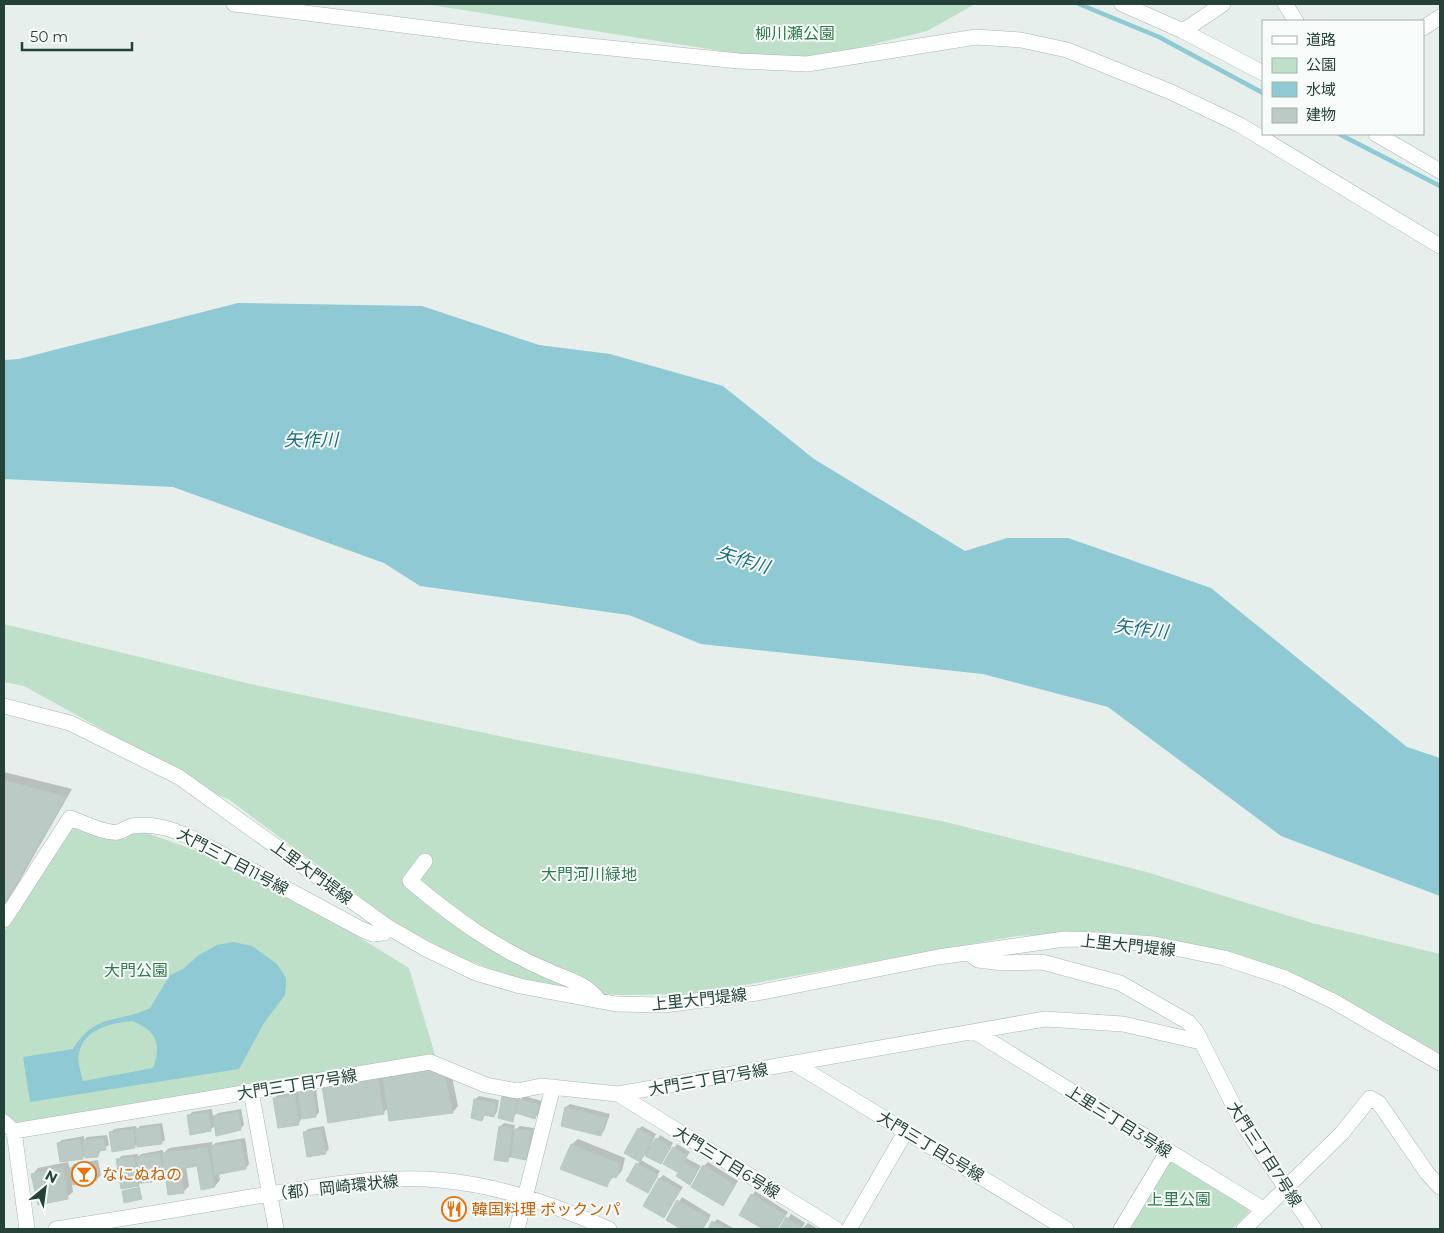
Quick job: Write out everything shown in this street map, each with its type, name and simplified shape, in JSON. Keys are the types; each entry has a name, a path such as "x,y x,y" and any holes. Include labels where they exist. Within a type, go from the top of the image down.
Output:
{"street":[{"path":"234,4 480,34 739,61 807,64 976,36 1021,40 1067,50 1171,92 1240,125 1440,246"},
{"path":"1122,4 1183,31 1262,73"},
{"path":"1183,31 1223,4"},
{"path":"1285,4 1295,20"},
{"path":"1424,27 1440,17"},
{"path":"1378,135 1440,171"},
{"name":"上里大門堤線","path":"4,706 70,724 178,777 388,927 426,949 476,973 520,986 616,1004 673,1003 756,993 938,958 1065,939 1154,944 1224,958 1284,978 1333,1001 1440,1063"},
{"name":"大門三丁目11号線","path":"4,920 70,818 118,832 130,826 152,824 172,829 361,929 373,934 384,933 388,927"},
{"path":"426,862 410,881 448,914 482,938 524,961 583,985 593,992 599,1001"},
{"path":"970,954 978,960 1003,963 1042,962 1120,983 1188,1022 1201,1042"},
{"name":"大門三丁目7号線","path":"9,1127 251,1092 430,1062 486,1085 517,1091 542,1086 618,1094 1045,1019 1123,1024 1201,1042 1244,1126 1314,1229"},
{"name":"上里三丁目3号線","path":"975,1032 1263,1209"},
{"name":"大門三丁目5号線","path":"795,1064 1066,1229"},
{"path":"517,1229 552,1087"},
{"path":"251,1092 276,1229"},
{"name":"大門三丁目6号線","path":"618,1094 836,1229"},
{"path":"1244,1229 1342,1133 1370,1098 1379,1103 1427,1173 1440,1187"},
{"path":"9,1127 27,1229"},
{"path":"850,1229 906,1131"},
{"path":"1121,1229 1168,1151"},
{"name":"（都）岡崎環状線","path":"56,1229 270,1194 388,1179 439,1180 481,1186 526,1196 565,1209 609,1229"}],"green space":[{"name":"柳川瀬公園","path":"425,4 975,4 927,31 797,63"},
{"name":"大門河川緑地","path":"4,624 255,685 518,740 941,821 1143,871 1312,923 1440,954 1440,1055 1336,995 1148,936 1107,932 1016,936 694,994 617,995 578,991 517,979 464,959 398,925 228,799 206,790 181,773 24,686 4,682"},
{"name":"大門公園","path":"75,825 108,837 125,839 133,832 141,831 217,858 300,901 409,968 436,1058 14,1124 4,1115 4,932"},
{"name":"上里公園","path":"1172,1161 1248,1207 1249,1212 1232,1229 1125,1229 1166,1163"}],"water":[{"name":"矢作川","path":"238,303 422,306 539,345 610,354 723,386 814,459 965,551 1007,538 1068,538 1211,588 1407,747 1440,758 1440,896 1281,836 1108,707 983,674 701,644 629,615 420,586 384,563 173,487 4,479 4,360 19,359"},
{"path":"233,942 252,946 277,964 286,978 285,995 264,1023 239,1069 30,1102 23,1057 73,1049 90,1029 99,1024 150,1008 170,975 183,969 199,955 217,945","holes":["132,1021 152,1033 155,1038 157,1051 153,1068 83,1081 79,1053 86,1038 92,1033 116,1023"]}],"building":[{"path":"4,780 66,797 4,904"},
{"path":"428,1069 445,1077 453,1113 389,1121 383,1078"},
{"path":"378,1078 384,1114 328,1123 322,1087"},
{"path":"313,1091 316,1117 302,1119 298,1093"},
{"path":"295,1095 299,1125 278,1128 273,1098"},
{"path":"502,1096 517,1100 513,1122 498,1118"},
{"path":"474,1099 496,1103 494,1117 484,1115 482,1121 471,1118"},
{"path":"519,1099 539,1105 535,1119 516,1113"},
{"path":"565,1107 607,1118 601,1136 561,1126"},
{"path":"209,1112 211,1131 190,1135 187,1115"},
{"path":"238,1112 241,1130 216,1136 213,1116"},
{"path":"159,1126 162,1144 137,1147 135,1129"},
{"path":"499,1126 512,1128 508,1162 494,1160"},
{"path":"638,1128 654,1138 640,1162 624,1153"},
{"path":"133,1129 135,1148 112,1152 109,1132"},
{"path":"321,1129 326,1154 307,1157 303,1132"},
{"path":"515,1129 531,1131 526,1160 511,1157"},
{"path":"104,1138 106,1150 98,1151 98,1157 85,1158 82,1140"},
{"path":"656,1138 671,1147 661,1164 645,1156"},
{"path":"80,1139 83,1159 60,1162 57,1143"},
{"path":"241,1141 246,1169 215,1175 211,1146"},
{"path":"571,1144 620,1164 616,1178 611,1176 607,1187 560,1169"},
{"path":"207,1147 215,1187 201,1190 197,1166 180,1169 184,1193 168,1195 162,1153"},
{"path":"673,1147 687,1156 677,1172 663,1164"},
{"path":"160,1153 162,1171 150,1173 152,1182 141,1183 136,1157"},
{"path":"134,1157 139,1186 121,1189 116,1159"},
{"path":"684,1162 698,1170 690,1185 676,1176"},
{"name":"なにぬねの","path":"95,1163 97,1180 73,1185 70,1168"},
{"path":"636,1163 658,1175 648,1193 626,1181"},
{"path":"703,1165 735,1185 723,1206 691,1187"},
{"path":"63,1167 68,1199 38,1205 31,1174"},
{"path":"659,1178 680,1190 664,1218 643,1206"},
{"path":"139,1188 142,1199 124,1203 122,1191"},
{"path":"751,1194 785,1215 777,1229 763,1229 739,1215"},
{"path":"677,1200 709,1219 702,1229 681,1229 666,1220"},
{"name":"韓国料理 ボックンパ","path":"458,1201 462,1214 448,1217 447,1204"},
{"path":"786,1217 802,1227 800,1229 779,1229"},
{"path":"712,1221 726,1229 708,1229"}],"waterway":[{"path":"1079,4 1159,37 1262,92"},
{"path":"1341,135 1440,186"}],"place":[{"name":"なにぬねの","path":"84,1174"},
{"name":"韓国料理 ボックンパ","path":"454,1209"}]}
